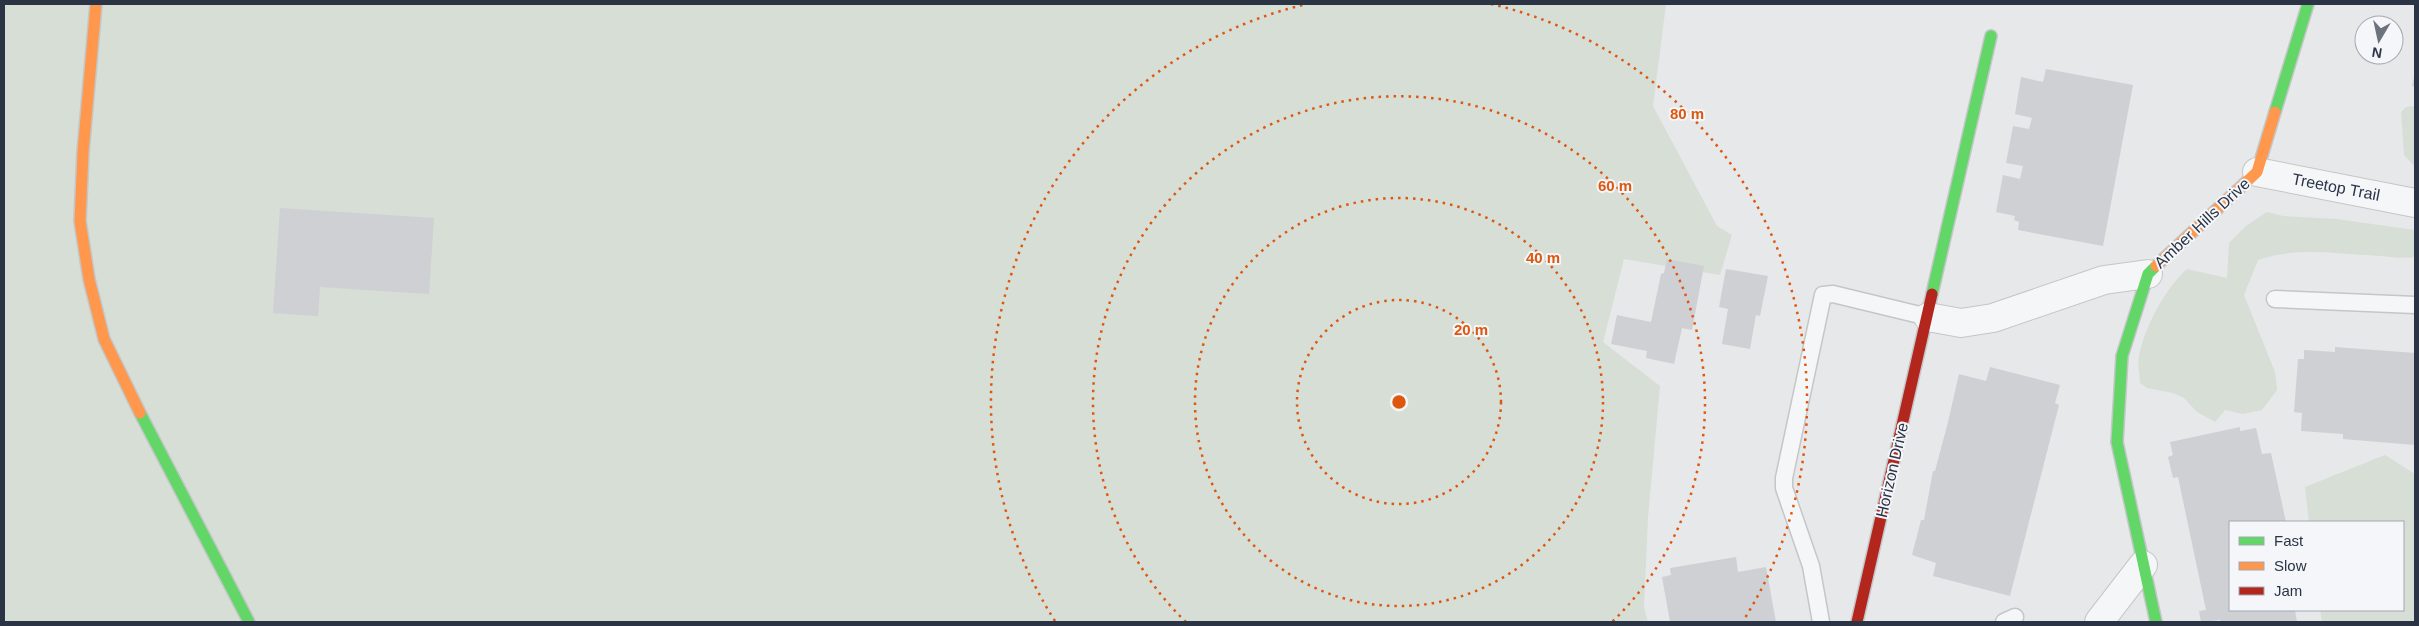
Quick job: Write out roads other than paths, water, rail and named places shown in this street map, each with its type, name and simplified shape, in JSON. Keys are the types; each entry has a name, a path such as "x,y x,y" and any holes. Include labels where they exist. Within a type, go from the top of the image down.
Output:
{"street":[{"path":"96,4 82,152 80,221 89,279 104,339 118,371 249,622"},
{"name":"Amber Hills Drive","path":"2156,622 2117,442 2122,356 2148,274 2257,172 2308,4"},
{"name":"Horizon Drive","path":"1857,622 1991,36"},
{"name":"Treetop Trail","path":"2257,172 2415,203"},
{"path":"1928,317 1961,323 1993,318 2104,280 2148,274"},
{"path":"2099,622 2143,565"}],"lane":[{"path":"1821,622 1811,566 1784,488 1823,295 1833,294 1928,317"},
{"path":"2275,299 2415,306"}]}
